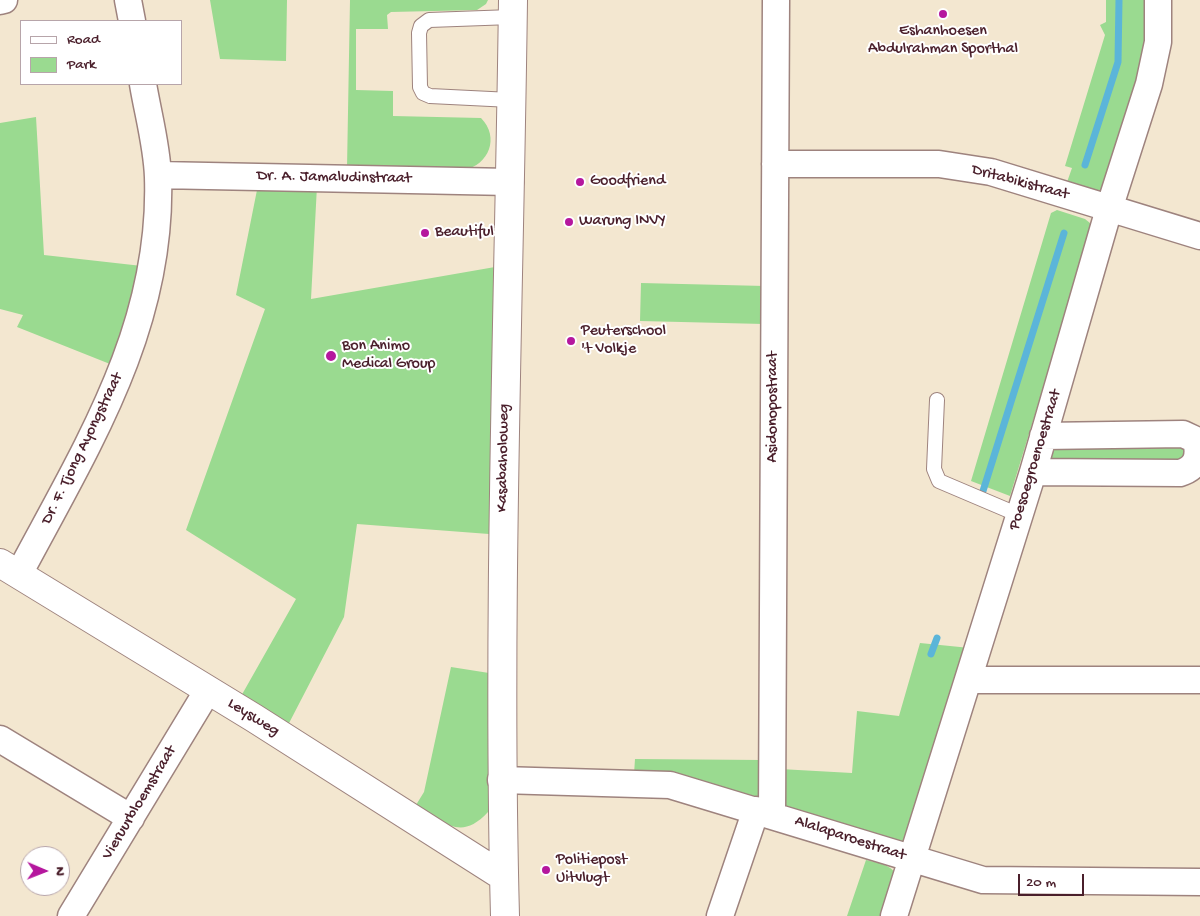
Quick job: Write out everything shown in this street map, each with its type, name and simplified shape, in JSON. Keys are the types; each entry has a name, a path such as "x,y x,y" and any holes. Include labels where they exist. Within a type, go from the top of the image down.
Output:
{"street":[{"path":"0,1 4,0"},
{"path":"128,0 132,20"},
{"name":"Asidonopostraat","path":"720,916 764,812 776,0"},
{"name":"Poesoegroenoestraat","path":"894,916 1033,472 1109,208 1149,84 1158,42 1158,0"},
{"name":"Kasabaholoweg","path":"505,916 501,780 503,495 513,8"},
{"name":"Dr. F. Tjong Ayongstraat","path":"10,568 100,422 120,378 146,300 157,242 158,175 143,85"},
{"name":"Dritabikistraat","path":"775,164 939,164 991,172 1200,236"},
{"name":"Dr. A. Jamaludinstraat","path":"158,175 510,182"},
{"path":"1033,472 1180,472 1189,470 1195,464 1199,452 1196,440 1183,434 1044,436"},
{"name":"Leysweg","path":"10,568 208,690 504,877"},
{"path":"968,680 1200,680"},
{"name":"Vieruurbloemstraat","path":"71,916 208,690"},
{"path":"0,738 131,818"},
{"name":"Alalaparoestraat","path":"501,780 670,785 764,812 912,860 984,880 1200,882"}],"lane":[{"path":"511,100 430,96 423,93 420,87 419,32 421,26 429,20 513,8"},
{"path":"937,400 934,469 936,477 939,481 1019,515"}],"green space":[{"path":"210,0 287,0 286,61 220,59"},
{"path":"350,0 488,0 486,4 477,10 391,12 387,15 388,29 356,29 356,90 393,91 393,116 481,118 487,125 491,141 489,149 480,162 464,170 347,168"},
{"path":"1106,0 1149,0 1143,69 1102,193 1066,185 1072,168 1065,166 1105,35 1100,25 1106,22"},
{"path":"36,117 44,255 142,266 115,366 17,327 23,315 0,309 0,123"},
{"path":"258,185 317,186 311,299 495,267 489,534 357,524 344,617 287,727 240,698 296,599 186,530 265,309 236,295"},
{"path":"1057,210 1085,219 1090,223 1091,231 1010,496 971,481 1051,213"},
{"path":"641,283 765,286 764,324 640,321"},
{"path":"1054,445 1188,446 1189,460 1048,460"},
{"path":"920,643 970,648 914,825 903,842 780,808 780,769 852,773 857,711 899,716"},
{"path":"451,667 489,673 488,812 469,826 461,827 444,823 416,805 424,792"},
{"path":"635,759 762,760 759,796 756,800 634,774"},
{"path":"866,860 887,866 896,874 885,916 847,916"}],"waterway":[{"path":"1085,165 1118,62 1119,0"},
{"path":"983,491 1064,233"},
{"path":"931,654 937,638"}],"place":[{"name":"Eshanhoesen Abdulrahman Sporthal","path":"943,14"},
{"name":"Goodfriend","path":"580,182"},
{"name":"Warung INVY","path":"569,222"},
{"name":"Beautiful","path":"425,233"},
{"name":"Peuterschool 't Volkje","path":"571,341"},
{"name":"Bon Animo Medical Group","path":"331,356"},
{"name":"Politiepost Uitvlugt","path":"546,870"}]}
